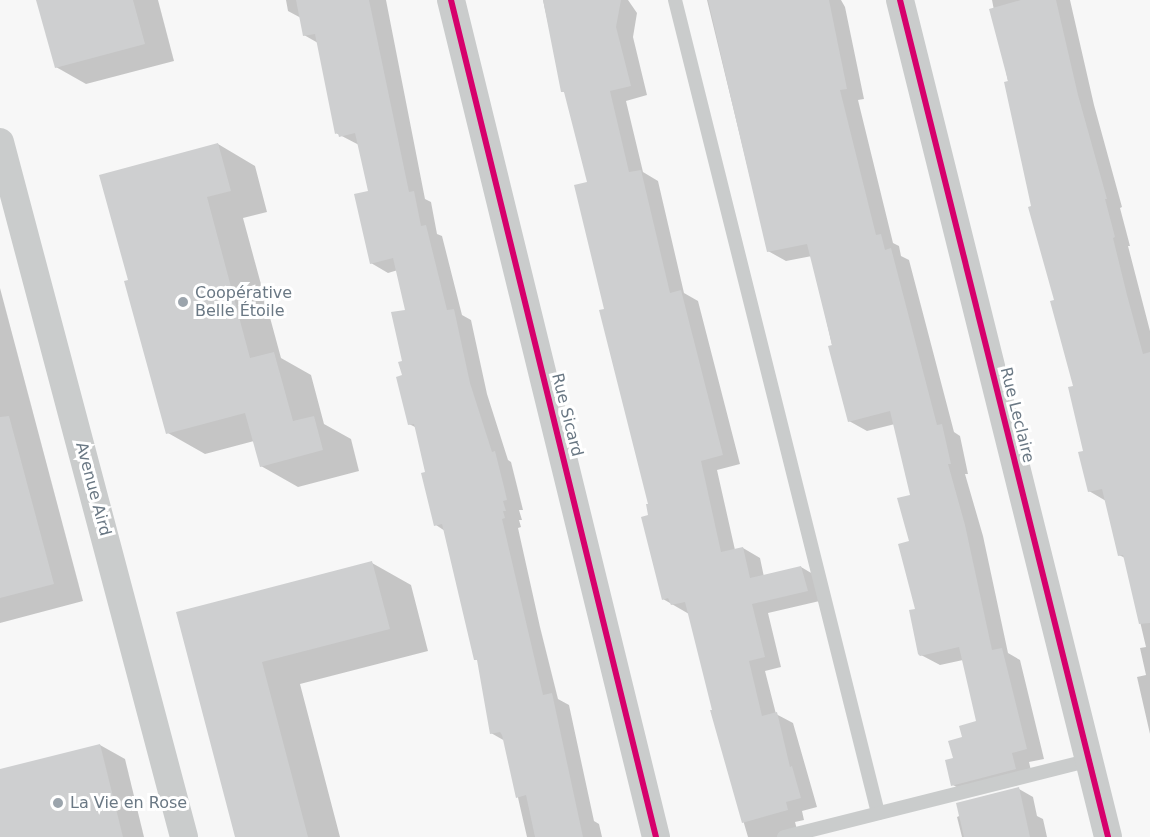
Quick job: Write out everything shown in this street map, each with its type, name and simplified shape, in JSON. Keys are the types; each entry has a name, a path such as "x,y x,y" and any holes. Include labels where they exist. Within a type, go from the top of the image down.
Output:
{"street":[{"name":"Rue Sicard","path":"451,0 657,837"},
{"name":"Rue Leclaire","path":"900,0 1108,837"},
{"name":"Avenue Aird","path":"0,142 184,837"}],"lane":[{"path":"675,0 878,813"},
{"path":"784,837 1090,760"}],"building":[{"path":"36,0 133,0 145,44 55,68"},
{"path":"296,0 369,0 409,192 414,191 421,226 426,225 447,310 454,309 470,383 492,452 495,451 507,500 503,501 506,511 503,511 505,518 502,519 543,695 552,693 583,837 535,837 526,795 516,798 502,735 500,732 490,734 477,660 474,660 442,524 434,526 421,473 425,472 414,424 408,425 396,377 402,375 398,362 402,361 391,312 405,310 393,258 370,264 354,194 368,191 355,133 339,137 338,133 335,134 315,34 303,36"},
{"path":"543,0 621,0 616,27 631,86 610,91 629,172 641,170 670,293 681,290 723,455 701,461 721,552 743,547 750,578 801,566 808,591 752,604 765,657 749,661 762,716 777,712 790,767 792,766 801,798 786,802 788,810 742,823 710,710 712,710 685,602 671,605 668,598 662,600 641,517 648,515 646,504 648,504 599,310 604,309 574,185 587,182 564,92 561,92"},
{"path":"708,0 829,0 847,89 840,90 876,235 881,234 885,250 891,248 937,425 942,424 951,464 948,464 965,525 992,650 1002,648 1027,749 1012,753 1016,769 951,786 945,760 953,758 948,741 962,737 959,726 976,721 959,647 920,656 918,654 909,610 915,609 898,544 909,541 897,498 910,495 890,411 848,422 828,346 832,345 807,244 767,252"},
{"path":"1021,0 1056,0 1078,95 1107,199 1105,199 1115,237 1113,238 1127,295 1143,354 1150,352 1150,623 1139,624 1123,555 1118,556 1102,489 1088,492 1078,452 1083,451 1068,387 1073,386 1050,301 1054,300 1028,207 1031,206 1004,82 1008,81 989,9"},
{"name":"Coopérative Belle Étoile","path":"218,143 231,191 207,197 250,358 274,352 293,421 314,416 323,450 260,467 245,413 166,434 124,281 128,280 99,175"},
{"path":"9,416 54,584 0,598 0,417"},
{"path":"372,561 390,629 262,662 308,837 235,837 176,612"},
{"name":"La Vie en Rose","path":"100,744 123,837 0,837 0,769"},
{"path":"1019,787 1030,837 964,837 956,803"}],"cycle path":[{"path":"451,0 656,837"},
{"path":"900,0 1108,837"}],"place":[{"name":"Coopérative Belle Étoile","path":"183,302"},
{"name":"La Vie en Rose","path":"58,803"}]}
